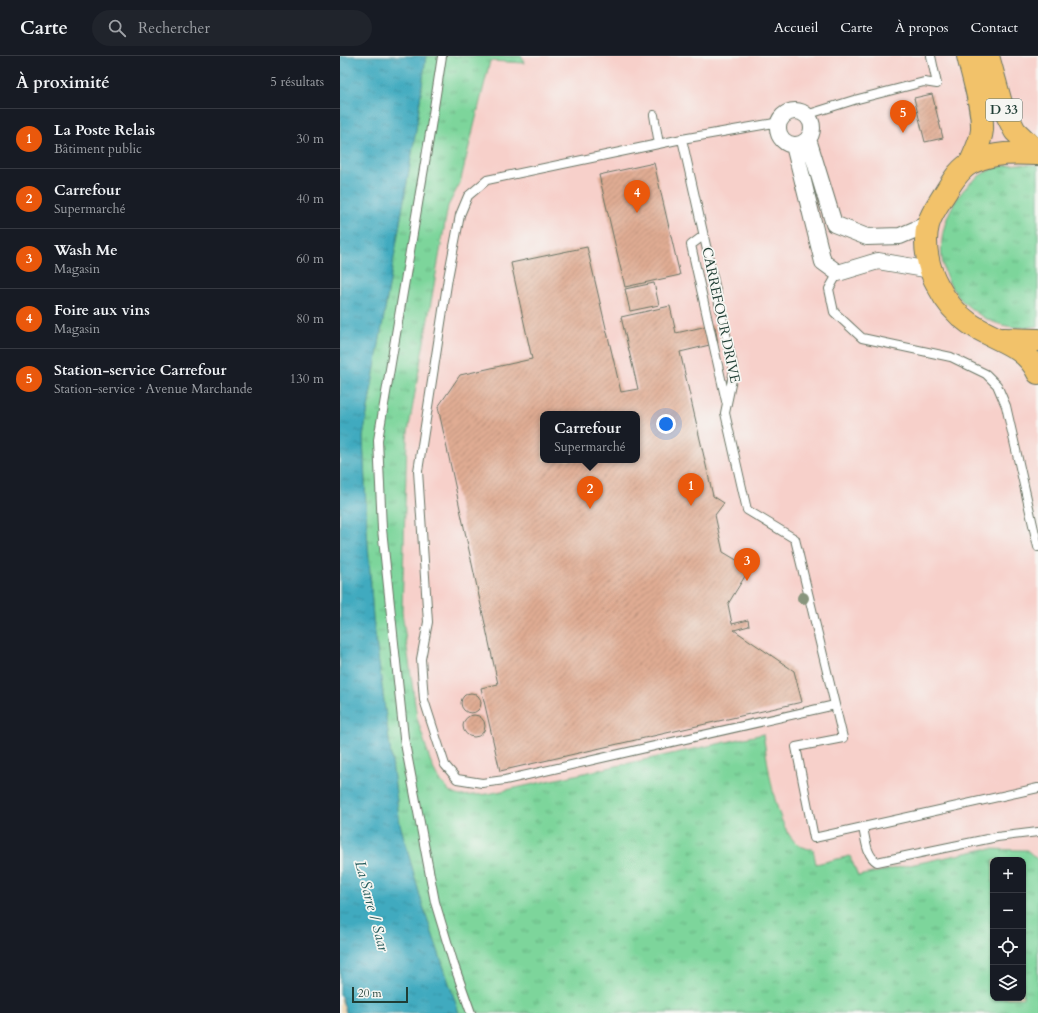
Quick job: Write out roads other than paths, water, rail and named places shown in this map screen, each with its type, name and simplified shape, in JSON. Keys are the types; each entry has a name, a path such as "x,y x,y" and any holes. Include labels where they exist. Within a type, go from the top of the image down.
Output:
{"main road":[{"name":"D 33","path":"968,56 980,111 982,130 979,144 971,162"},
{"name":"D 33","path":"988,56 1001,103 1015,130 1038,154"},
{"path":"1038,154 1007,152 971,162 954,178 928,224 926,248 931,270 937,286 950,306 969,323 1000,338 1023,352 1035,366 1038,373"},
{"path":"1000,338 1021,341 1038,340"}],"street":[{"path":"791,112 801,112 806,115 810,119 812,129 801,142 789,144 781,137 779,127 780,122 786,114 791,112"},
{"path":"801,142 834,224 867,237 900,236 928,224"},
{"path":"801,142 823,262 838,273 878,261 931,270"}],"lane":[{"path":"442,56 378,440 382,530 404,738 435,902 454,965 471,1013"},
{"path":"806,115 854,100 924,82 938,84 931,56"},
{"path":"654,115 660,144"},
{"path":"780,122 682,139 487,180 468,196 460,215 448,278 418,471 428,622 422,659 424,700 445,765 457,779 482,783 505,780 835,705"},
{"path":"682,139 734,370 725,413 747,510 795,539 843,738 796,747 814,838 1038,788"},
{"name":"CARREFOUR DRIVE","path":"703,236 690,245 727,404"},
{"path":"838,273 829,289 834,312 862,338 951,357 986,374 997,385 1006,406 1038,547"},
{"path":"863,828 868,852 871,859 877,862 997,837 1038,832"}],"water":[{"name":"La Sarre / Saar","path":"340,56 426,56 416,130 363,437 373,618 400,824 422,903 459,1013 346,1013 340,994"}],"place":[{"name":"Station-service Carrefour","path":"903,133"},
{"name":"Foire aux vins","path":"637,213"},
{"name":"La Poste Relais","path":"691,506"},
{"name":"Carrefour","path":"590,509"},
{"name":"Wash Me","path":"747,581"}]}
